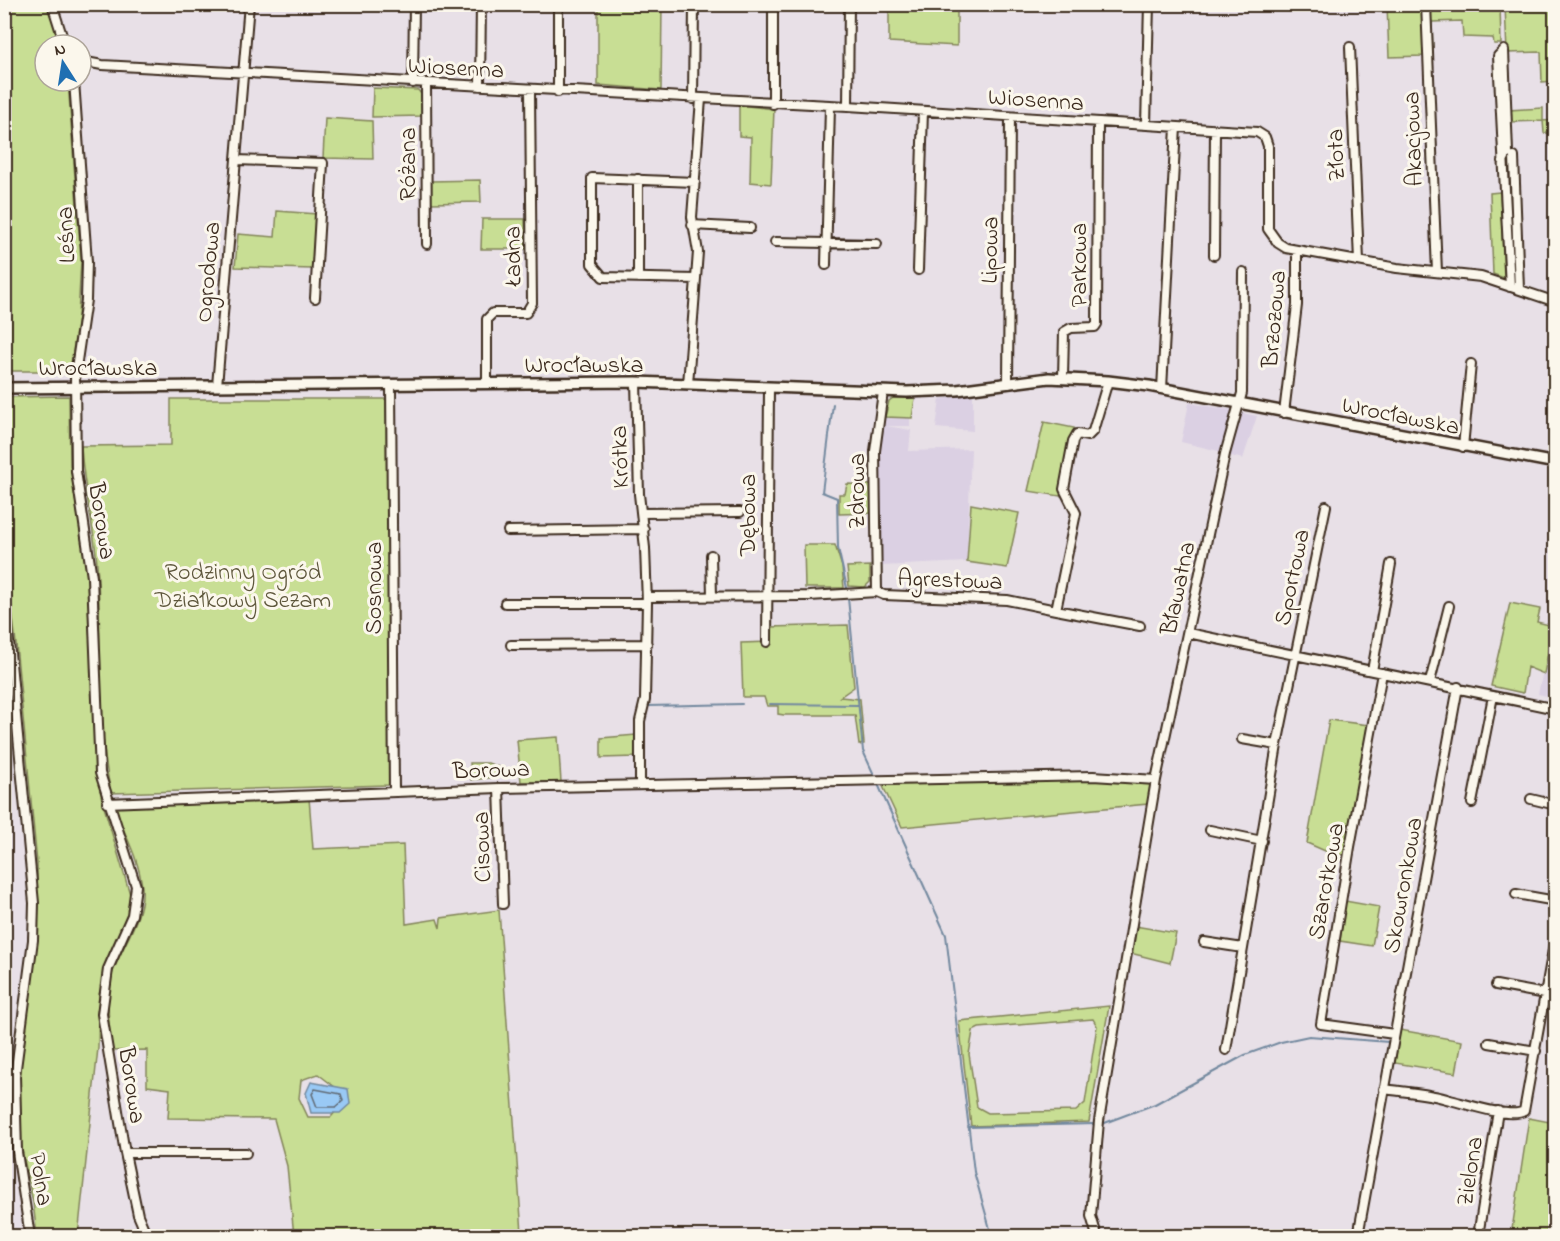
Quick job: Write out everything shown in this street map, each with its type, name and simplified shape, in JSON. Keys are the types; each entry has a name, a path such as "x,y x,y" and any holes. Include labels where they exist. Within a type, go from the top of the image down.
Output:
{"street":[{"path":"52,4 61,33"},
{"name":"Ogrodowa","path":"217,386 249,4"},
{"path":"413,83 414,4"},
{"path":"480,86 481,4"},
{"path":"558,4 558,92"},
{"path":"688,384 698,252 692,225 697,99 694,4"},
{"path":"773,4 773,104"},
{"path":"848,106 849,4"},
{"path":"1146,125 1149,4"},
{"name":"Akacjowa","path":"1426,4 1437,272"},
{"name":"Złota","path":"1350,47 1359,261"},
{"path":"1503,163 1508,152 1504,50 1498,56 1503,163 1510,287"},
{"name":"Wiosenna","path":"93,63 480,86 530,91 848,106 1257,132 1265,137"},
{"name":"Różana","path":"426,84 427,244"},
{"name":"Ładna","path":"487,384 487,319 493,314 526,313 532,303 530,91"},
{"name":"Leśna","path":"75,93 87,262 86,300 75,387"},
{"path":"826,265 830,106"},
{"path":"918,270 922,111"},
{"name":"Lipowa","path":"1008,384 1010,117"},
{"name":"Parkowa","path":"1063,378 1064,332 1071,328 1095,327 1097,324 1098,123"},
{"path":"1162,389 1176,127"},
{"path":"1214,255 1215,130"},
{"name":"Brzozowa","path":"1265,137 1268,146 1268,229 1278,243 1297,252 1296,305 1284,412"},
{"path":"1514,157 1520,289"},
{"path":"237,160 323,164 315,298"},
{"path":"695,182 592,178 592,264 603,277 696,279"},
{"path":"638,179 638,278"},
{"path":"692,225 750,228"},
{"path":"775,242 877,244"},
{"path":"1297,252 1481,278 1556,302"},
{"path":"1239,404 1242,393 1243,273"},
{"path":"1463,447 1471,364"},
{"name":"Wrocławska","path":"4,388 636,382 883,392 957,390 1063,378 1108,381 1162,389 1401,432 1463,447 1556,463"},
{"path":"1056,610 1076,513 1064,489 1074,437 1091,435 1094,431 1108,381"},
{"name":"Krótka","path":"636,382 647,600 645,700 640,721 640,785"},
{"name":"Sosnowa","path":"391,385 394,792"},
{"name":"Borowa","path":"75,387 76,471 92,577 98,754 107,803 133,872 136,892 132,915 108,969 103,995 106,1040 125,1153 138,1215 147,1236"},
{"name":"Dębowa","path":"767,642 769,388"},
{"name":"Zdrowa","path":"877,592 875,451 883,392"},
{"name":"Bławatna","path":"1097,1236 1091,1216 1099,1121 1156,780 1225,454 1239,404"},
{"name":"Sportowa","path":"1295,656 1326,506"},
{"path":"642,513 740,512"},
{"path":"508,531 644,529"},
{"path":"711,555 712,596"},
{"path":"1372,670 1391,564"},
{"name":"Polna","path":"4,590 34,903 33,940 15,1076 17,1152 30,1236"},
{"name":"Agrestowa","path":"767,597 877,592 884,595 1007,600 1140,626"},
{"path":"505,603 647,600 712,596 767,597"},
{"path":"1430,682 1449,606"},
{"name":"Sportowa","path":"1188,633 1556,709"},
{"path":"511,645 646,644"},
{"path":"1226,1050 1277,745 1295,656"},
{"name":"Szarotkowa","path":"1382,672 1321,1024 1394,1034"},
{"name":"Skowronkowa","path":"1358,1236 1458,687"},
{"path":"1472,802 1493,696"},
{"path":"1242,739 1277,745"},
{"name":"Borowa","path":"107,803 499,788 1093,776 1156,780"},
{"name":"Cisowa","path":"499,788 503,904"},
{"path":"1531,800 1556,805"},
{"path":"1210,830 1262,841"},
{"path":"1516,894 1556,901"},
{"name":"Zielona","path":"1384,1089 1498,1111 1518,1114 1524,1111 1556,933"},
{"path":"1204,942 1243,948"},
{"path":"1496,985 1545,994"},
{"path":"1489,1042 1536,1051"},
{"name":"Zielona","path":"1478,1236 1498,1111"},
{"path":"125,1153 246,1153"}],"shaded area":[{"path":"973,395 973,431 936,428 940,399"},
{"path":"1189,403 1233,410 1223,452 1181,442"},
{"path":"1236,412 1257,416 1243,459 1227,455"},
{"path":"885,417 910,418 910,426 886,426 911,430 909,451 971,449 967,562 881,566 878,455"},
{"path":"1553,626 1556,628 1555,698 1538,694"}],"green space":[{"path":"1033,4 1033,10 957,8 957,46 889,42 889,5"},
{"path":"4,5 47,5 57,33 33,33 33,93 69,93 81,260 78,317 70,371 5,371"},
{"path":"598,5 662,5 661,90 598,85"},
{"path":"1387,5 1500,5 1501,44 1494,44 1493,38 1463,37 1462,21 1432,22 1433,51 1424,52 1424,56 1389,57"},
{"path":"1505,5 1555,5 1555,81 1542,82 1541,52 1507,53"},
{"path":"373,88 418,90 421,94 422,116 372,117"},
{"path":"739,105 774,109 771,184 750,182 751,137 739,136"},
{"path":"1543,108 1543,121 1510,122 1509,110"},
{"path":"325,118 372,121 373,159 323,158"},
{"path":"1555,120 1555,133 1544,133 1543,121"},
{"path":"480,180 481,202 431,203 431,181"},
{"path":"1500,192 1504,278 1493,274 1490,193"},
{"path":"277,211 317,214 313,269 235,267 238,234 275,237"},
{"path":"482,219 525,219 526,249 481,249"},
{"path":"69,396 70,466 88,580 95,761 102,800 132,901 99,995 98,1048 78,1236 37,1236 33,1202 20,1140 20,1080 24,1026 38,923 37,863 15,634 5,557 4,397"},
{"path":"893,398 915,398 912,418 885,417 889,401"},
{"name":"Rodzinny Ogród Działkowy Sezam","path":"171,399 386,399 390,785 111,793 101,708 97,564 81,446 171,445"},
{"path":"1044,422 1074,428 1060,496 1028,491"},
{"path":"847,484 872,485 872,513 839,514 839,494 845,494"},
{"path":"971,504 1019,513 1007,568 967,562"},
{"path":"804,545 835,545 842,567 844,588 805,588"},
{"path":"870,566 870,582 865,587 849,586 847,567"},
{"path":"1510,603 1540,609 1537,622 1553,626 1544,674 1527,667 1523,693 1491,686"},
{"path":"848,625 854,687 840,697 860,699 864,744 859,745 855,715 784,715 778,714 778,706 767,706 764,697 743,697 741,643 770,642 770,627"},
{"path":"1329,720 1369,725 1346,855 1332,854 1307,843"},
{"path":"636,735 636,757 601,758 601,738"},
{"path":"558,737 561,782 521,782 517,740"},
{"path":"470,763 488,763 504,769 505,776 471,780"},
{"path":"1133,779 1151,785 1148,804 902,827 881,782"},
{"path":"309,798 313,849 403,845 406,924 437,919 440,928 441,918 499,910 522,1233 491,1236 294,1236 287,1166 274,1119 168,1118 170,1089 147,1086 147,1050 110,1051 108,999 110,982 135,923 142,899 142,887 134,856 113,805","holes":["318,1074 348,1097 331,1117 308,1117 299,1098 301,1080"]},
{"path":"1345,901 1379,907 1372,946 1340,941"},
{"path":"1135,926 1176,933 1170,963 1130,953"},
{"path":"1109,1006 1089,1122 971,1126 959,1021","holes":["1093,1019 1097,1026 1085,1103 1076,1111 988,1113 977,1107 969,1054 973,1031 979,1028"]},
{"path":"1400,1030 1462,1041 1456,1073 1395,1063"},
{"path":"1529,1118 1555,1123 1555,1236 1511,1236"}],"water":[{"path":"311,1082 348,1089 350,1104 340,1113 311,1113 306,1093"}],"waterway":[{"path":"833,404 822,492 837,498 838,548 847,588"},
{"path":"848,598 863,751 875,777"},
{"path":"648,706 742,704"},
{"path":"770,704 857,705"},
{"path":"877,782 946,935 974,1172 992,1236"},
{"path":"1102,1124 1155,1104 1245,1055 1281,1042 1309,1036 1389,1042"},
{"path":"968,1127 1095,1124"}]}
